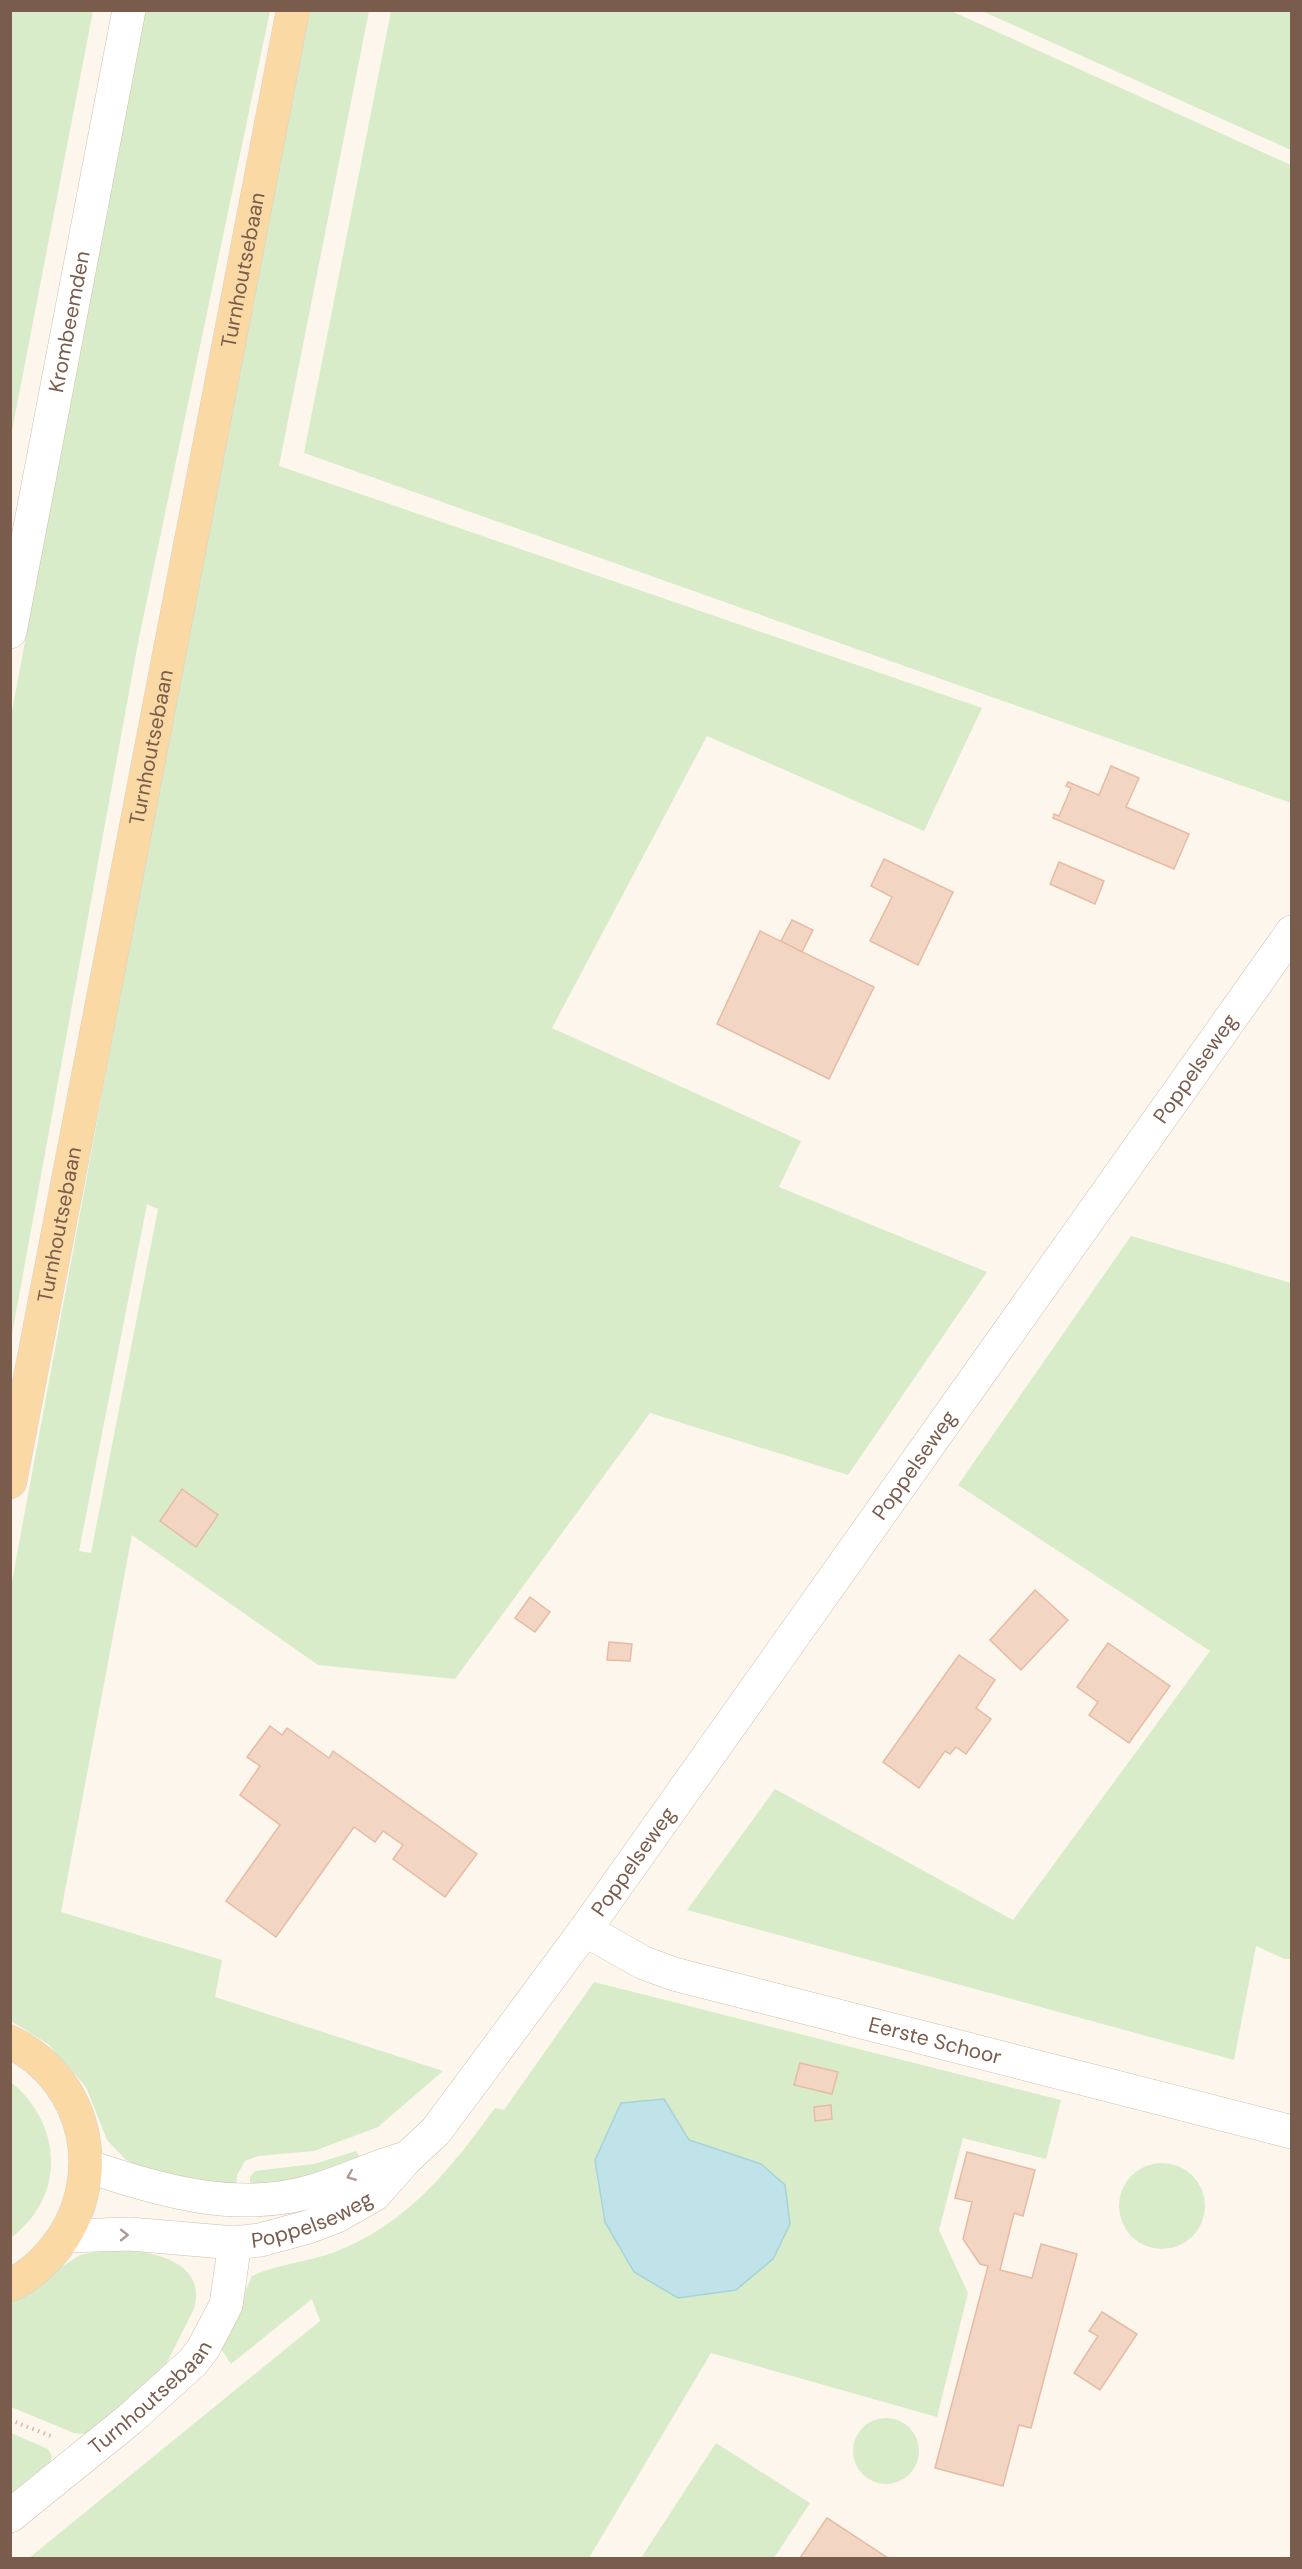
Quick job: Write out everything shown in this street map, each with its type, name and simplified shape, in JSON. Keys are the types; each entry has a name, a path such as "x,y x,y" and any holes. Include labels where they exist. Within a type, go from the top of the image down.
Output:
{"main road":[{"name":"Turnhoutsebaan","path":"10,1482 293,10"},
{"path":"10,2042 29,2051 61,2082 81,2122 87,2166 81,2202 66,2236 43,2263 10,2285"}],"street":[{"name":"Krombeemden","path":"10,632 129,10"},
{"name":"Poppelseweg","path":"66,2236 130,2234 235,2243 260,2240 338,2216 374,2195 406,2158 436,2131 585,1930 1292,932"},
{"name":"Eerste Schoor","path":"585,1930 644,1963 674,1974 1292,2132"},
{"name":"Poppelseweg","path":"87,2166 177,2193 241,2201 297,2195 317,2190 377,2166 406,2158"},
{"name":"Turnhoutsebaan","path":"10,2516 130,2419 193,2362 203,2349 226,2305 235,2243"}],"green space":[{"path":"10,11 93,11 11,436"},
{"path":"144,11 270,11 138,643 11,1340 11,716"},
{"path":"310,11 369,11 279,466 982,708 924,831 707,736 552,1028 801,1141 779,1187 987,1272 848,1475 650,1413 455,1679 318,1665 132,1535 61,1912 222,1960 215,1997 443,2071 378,2127 314,2151 258,2156 245,2161 237,2175 236,2187 152,2173 126,2160 107,2140 86,2087 48,2044 11,2021 11,1587 181,667","holes":["147,1204 158,1209 91,1553 79,1551"]},
{"path":"391,11 951,11 1291,165 1291,803 304,453"},
{"path":"982,11 1291,11 1291,150"},
{"path":"1131,1236 1291,1283 1291,1959 1285,1959 1256,1946 1234,2060 687,1910 775,1789 1013,1920 1210,1651 958,1485"},
{"path":"594,1982 1061,2100 1046,2159 963,2138 939,2230 968,2293 937,2417 711,2353 589,2558 29,2558 320,2321 312,2299 231,2364 220,2347 252,2276 335,2252 385,2226 406,2210 444,2173 495,2108 504,2110","holes":["664,2099 689,2140 678,2298 634,2272 605,2222"]},
{"path":"11,2082 28,2099 41,2119 48,2139 51,2160 49,2182 42,2202 29,2221 11,2238"},
{"path":"356,2151 360,2158 314,2178 250,2186 250,2177 255,2171 314,2164"},
{"path":"1162,2163 1179,2166 1193,2175 1202,2189 1205,2206 1202,2223 1193,2237 1179,2246 1162,2249 1145,2246 1131,2237 1122,2223 1119,2206 1122,2189 1131,2175 1145,2166"},
{"path":"115,2248 144,2252 173,2261 192,2279 196,2292 194,2309 162,2372 86,2434 74,2433 11,2407 10,2300 80,2255"},
{"path":"886,2418 899,2421 909,2428 916,2438 919,2451 916,2464 909,2474 899,2481 886,2484 873,2481 863,2474 856,2464 853,2451 856,2438 863,2428 873,2421"},
{"path":"11,2433 48,2449 52,2456 50,2463 11,2498"},
{"path":"716,2443 810,2503 774,2558 641,2558"}],"water":[{"path":"664,2099 689,2140 761,2164 785,2185 790,2224 773,2259 736,2290 678,2298 634,2272 605,2222 595,2160 621,2103"}],"building":[{"path":"1111,766 1139,778 1126,807 1189,834 1174,869 1053,818 1054,814 1059,816 1071,788 1066,786 1068,782 1099,795"},
{"path":"884,859 953,892 918,965 870,941 892,897 871,886"},
{"path":"1059,862 1104,881 1095,904 1050,884"},
{"path":"792,920 813,930 802,952 781,941"},
{"path":"760,931 874,987 829,1079 717,1024"},
{"path":"182,1489 218,1515 196,1547 160,1521"},
{"path":"1035,1590 1068,1620 1021,1670 990,1640"},
{"path":"530,1597 550,1612 535,1632 515,1618"},
{"path":"609,1642 632,1644 630,1661 607,1660"},
{"path":"1108,1643 1170,1686 1129,1743 1089,1715 1098,1702 1077,1687"},
{"path":"959,1655 995,1680 976,1708 991,1719 966,1754 956,1747 950,1754 945,1751 919,1788 883,1762"},
{"path":"270,1726 282,1735 287,1728 329,1758 333,1751 477,1854 445,1897 393,1859 403,1845 383,1831 375,1842 354,1827 276,1937 226,1901 280,1825 240,1795 260,1766 247,1757"},
{"path":"800,2063 838,2072 832,2094 794,2085"},
{"path":"831,2105 832,2119 815,2121 814,2107"},
{"path":"967,2152 1035,2170 1023,2216 1014,2213 1000,2270 1032,2278 1041,2244 1077,2254 1031,2428 1019,2425 1003,2486 935,2468 988,2266 980,2264 963,2239 972,2202 955,2198"},
{"path":"1102,2312 1137,2334 1100,2390 1074,2373 1098,2336 1089,2331"},
{"path":"827,2518 888,2558 800,2558"}]}
